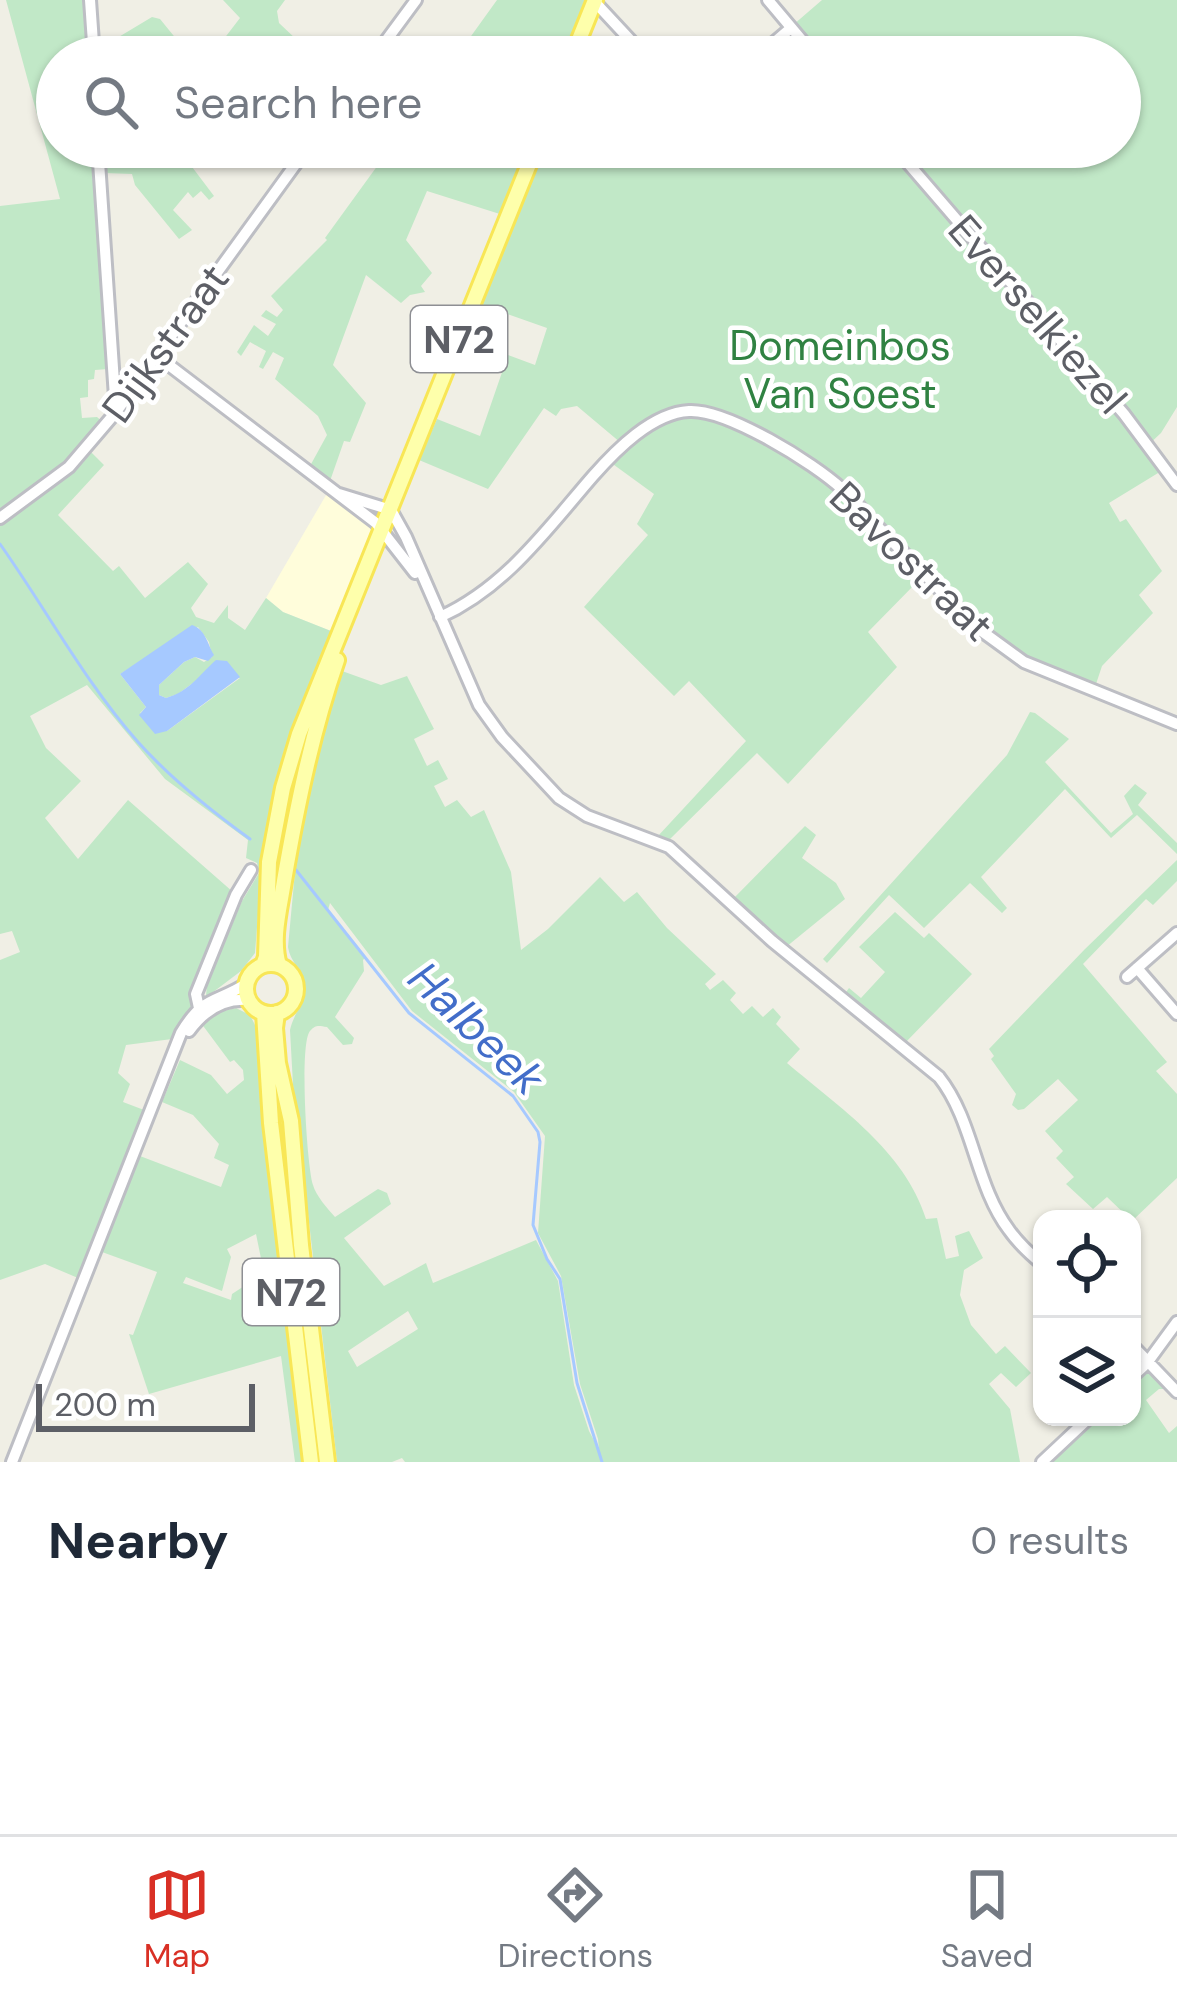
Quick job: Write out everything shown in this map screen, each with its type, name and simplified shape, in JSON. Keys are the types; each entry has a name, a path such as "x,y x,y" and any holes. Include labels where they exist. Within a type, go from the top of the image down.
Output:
{"main road":[{"path":"581,36 595,1"},
{"name":"N72","path":"262,965 304,773 364,574 528,168"},
{"name":"N72","path":"271,1013 290,1004 296,990 291,975 279,965 273,916"},
{"path":"271,1013 247,992 249,976 262,965 279,965"},
{"name":"N72","path":"271,1013 271,1123 310,1462"},
{"name":"N72","path":"271,1013 291,1121 327,1462"}],"street":[{"path":"90,0 93,36"},
{"path":"389,36 416,0"},
{"path":"767,0 798,36"},
{"path":"595,1 627,36"},
{"path":"782,36 791,28"},
{"path":"99,168 116,412"},
{"name":"Dijkstraat","path":"0,518 69,467 116,412 293,168"},
{"name":"Everselkiezel","path":"912,168 1124,414 1177,485"},
{"path":"157,356 383,531 427,590"},
{"name":"Bavostraat","path":"440,617 459,608 530,552 628,442 675,413 701,411 747,428 842,488 976,627 1024,662 1177,724"},
{"path":"339,494 391,510 479,705 559,798 587,816 669,847 772,941 938,1077 955,1103 999,1213 1033,1255"},
{"path":"199,1008 196,994 251,870"},
{"path":"1177,933 1132,973 1177,1014"},
{"path":"12,1462 181,1033 199,1008 221,994 247,992"},
{"path":"174,1054 205,1013 247,992"},
{"path":"1141,1369 1177,1322"},
{"path":"1141,1356 1177,1392"},
{"path":"1042,1462 1080,1426"}],"shaded area":[{"path":"329,490 375,531 331,631 283,612 266,598"}],"green space":[{"path":"6,0 87,0 88,36 36,36 36,111"},
{"path":"223,0 285,0 277,11 279,23 293,36 226,36 240,18"},
{"path":"497,0 588,0 573,36 471,36"},
{"name":"Domeinbos Van Soest","path":"822,0 1177,0 1177,407 1146,447 1163,470 1109,503 1162,571 1139,595 1153,613 1102,666 1095,687 1025,660 988,633 930,577 920,579 868,632 897,667 788,784 757,753 668,841 658,836 746,741 689,681 674,696 584,607 648,535 637,524 654,494 610,462 621,443 577,406 561,409 556,416 544,408 488,489 419,460 437,419 480,436 508,355 535,365 547,328 482,305 536,168 1141,168 1141,36 780,36"},
{"path":"152,17 160,19 174,36 120,36"},
{"path":"52,168 96,168 108,369 95,370 94,379 88,380 88,397 80,398 82,418 97,417 104,423 82,459 90,451 104,465 58,515 113,571 119,566 145,598 188,562 208,584 191,608 196,617 214,623 228,605 228,618 245,630 266,598 283,612 331,631 276,790 262,864 255,953 241,971 196,1005 172,1039 126,1045 118,1073 130,1084 123,1102 144,1110 78,1278 45,1264 0,1280 0,960 20,952 12,931 0,934 0,206 60,199","holes":["198,627 209,642 212,657 184,662 159,685 159,695 178,694 205,674 240,678 167,731 140,713 146,707 120,674","87,685 165,779 248,840 246,858 257,863 259,873 242,901 206,996 199,994 233,892 128,800 78,859 45,818 81,781 46,748 30,716"]},
{"path":"104,168 193,168 214,196 209,200 201,191 193,198 188,192 173,210 192,230 179,239 135,185 132,174 104,173"},
{"path":"376,168 522,168 503,215 427,191 406,240 432,273 421,286 425,292 401,303 366,275 333,365 366,403 350,442 344,441 330,481 310,466 327,435 318,416 275,379 284,358 273,352 263,369 259,367 266,351 250,342 241,356 237,352 254,325 268,336 276,324 261,316 266,310 277,317 283,310 271,296 325,238"},
{"path":"342,671 381,685 407,676 434,729 414,739 427,766 438,760 448,779 434,786 445,807 457,800 471,817 484,810 511,872 521,950 600,877 624,902 637,892 716,974 705,984 710,990 723,980 736,993 730,1000 743,1014 752,1006 763,1017 773,1008 781,1017 776,1024 800,1049 787,1063 886,1151 916,1194 926,1219 937,1218 946,1259 959,1256 955,1236 969,1231 983,1258 964,1270 960,1295 971,1325 996,1354 1005,1346 1031,1373 1016,1387 1001,1373 989,1384 1010,1409 1020,1462 405,1462 402,1458 337,1462 290,1030 304,990 288,947 297,850 313,766","holes":["330,903 412,1011 514,1092 545,1136 538,1233 561,1276 580,1384 599,1450 574,1385 558,1281 536,1240 433,1283 426,1263 384,1286 344,1238 391,1204 387,1193 378,1189 335,1217 315,1189 305,1106 307,1041 310,1031 320,1026 327,1027 343,1045 352,1044 354,1038 335,1017 364,971 365,958 328,910","408,1311 418,1329 357,1367 348,1351"]},
{"path":"1030,712 1069,739 1045,762 1111,833 1133,814 1124,796 1135,784 1147,793 1138,805 1177,843 1177,854 1137,815 1111,838 1065,789 981,877 1007,908 1002,913 970,883 924,928 889,895 827,963 823,959 1007,755"},
{"path":"805,826 816,835 802,858 836,883 845,899 786,947 733,899"},
{"path":"1177,860 1177,881 1153,905 1146,899 1083,964 1167,1062 1156,1071 1177,1094 1177,1178 1141,1212 1121,1210 1107,1197 1093,1209 1066,1184 1074,1177 1056,1158 1063,1151 1045,1131 1078,1100 1058,1079 1018,1110 1012,1105 1016,1094 991,1059 989,1049"},
{"path":"895,912 924,938 929,933 972,974 905,1043 844,995 849,988 861,998 885,972 859,947"},
{"path":"236,1008 250,1015 256,1027 303,1462 295,1462 281,1356 149,1394 129,1334 133,1335 157,1272 102,1252 140,1156 221,1187 229,1165 214,1158 219,1144 193,1115 162,1102 180,1060 211,1075 227,1094 244,1080 243,1070 234,1060 230,1062 201,1023 214,1013","holes":["256,1234 264,1273 232,1294 231,1300 183,1283 186,1277 222,1291 231,1257 227,1249"]},
{"path":"1153,1374 1167,1389 1159,1389 1146,1400 1169,1433 1177,1426 1177,1462 1050,1462 1087,1426 1141,1426 1141,1376"}],"water":[{"path":"192,625 214,655 208,661 195,657 184,662 159,685 159,695 166,698 182,691 216,660 227,661 240,677 167,731 155,734 139,715 146,707 120,674"}],"waterway":[{"name":"Halbeek","path":"0,544 83,670 138,742 191,794 250,839"},
{"name":"Halbeek","path":"296,870 409,1013 513,1096 538,1132 533,1225 560,1279 577,1383 602,1462"}]}
